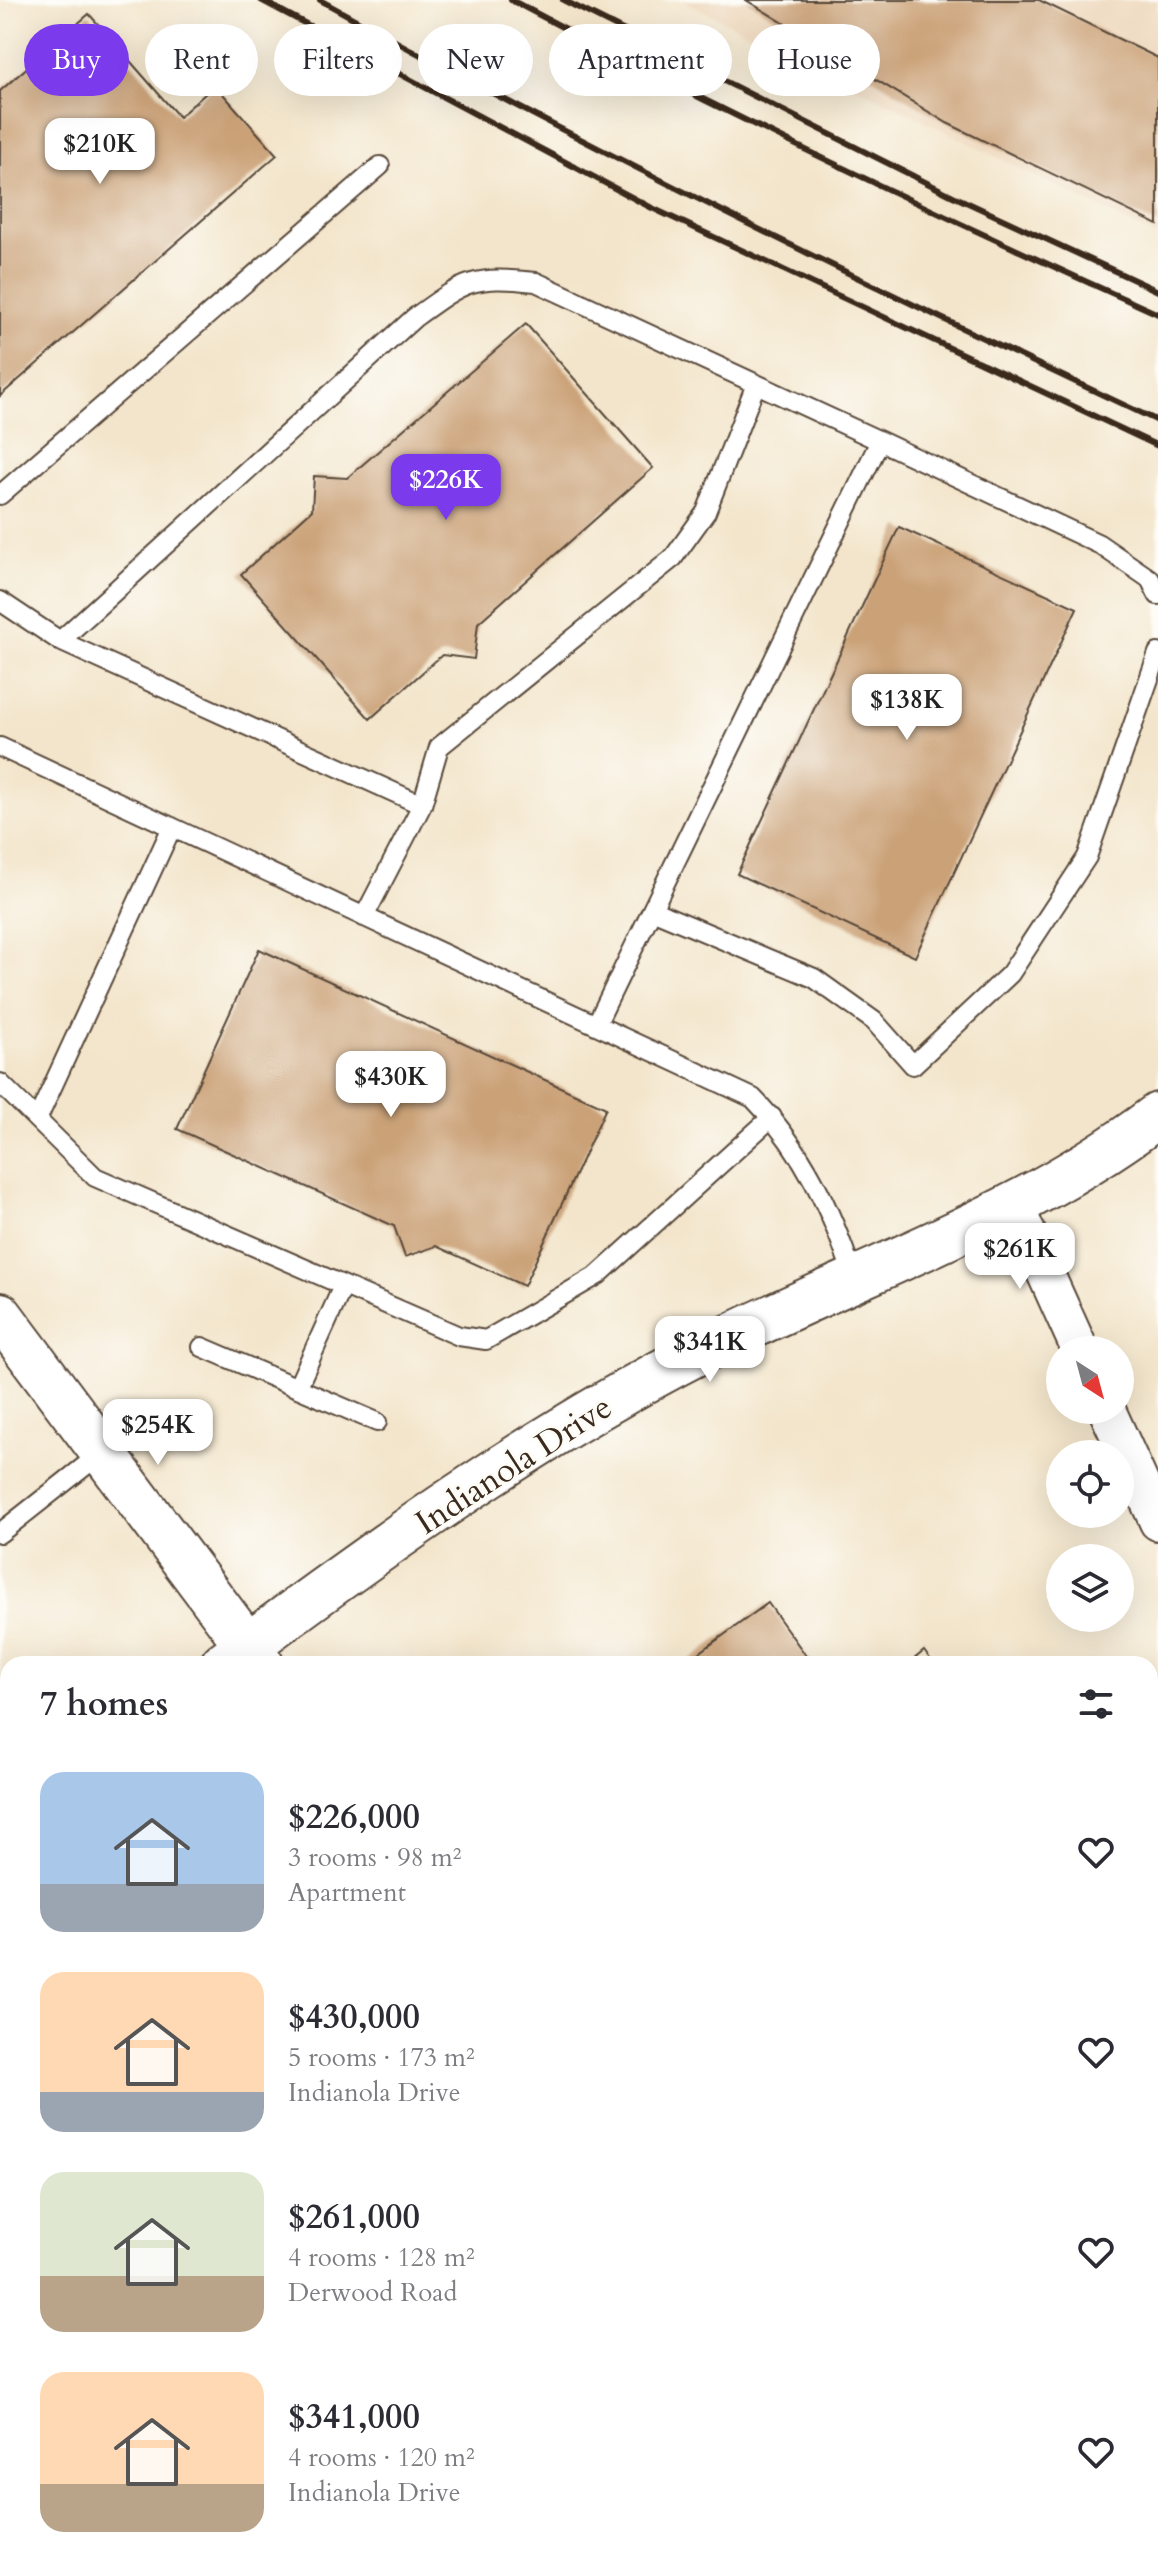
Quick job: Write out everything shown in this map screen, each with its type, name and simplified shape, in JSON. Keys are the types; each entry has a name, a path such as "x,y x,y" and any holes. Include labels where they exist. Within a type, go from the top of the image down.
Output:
{"street":[{"name":"Indianola Drive","path":"247,1656 513,1458 643,1381 1059,1183 1158,1115"},
{"path":"1015,1206 1074,1336"},
{"path":"0,1315 104,1451 243,1656"},
{"path":"1113,1424 1158,1522"}],"lane":[{"path":"0,495 380,166"},
{"path":"60,641 414,318 453,289 488,277 536,282 1099,544 1150,579 1158,595"},
{"path":"364,917 422,805 439,747 673,558 706,512 756,384"},
{"path":"596,1025 880,441"},
{"path":"0,601 60,641 422,805"},
{"path":"652,910 814,978 874,1021 913,1065 1010,974 1087,857 1158,653"},
{"path":"0,747 753,1098 803,1157 834,1220 854,1278"},
{"path":"37,1120 172,827"},
{"path":"0,1083 95,1177 459,1336 486,1340 598,1275 772,1117"},
{"path":"298,1386 343,1286"},
{"path":"202,1347 377,1422"},
{"path":"4,1523 104,1451"}],"shaded area":[{"path":"682,0 1158,0 1158,237 875,96 880,96 880,24 748,24 748,33"}],"building":[{"path":"746,0 1039,0 1158,58 1158,225 947,123 880,82 880,24 785,24"},
{"path":"89,14 98,24 77,24"},
{"path":"129,60 145,78 145,96 161,96 179,117 203,96 225,96 277,155 0,396 0,91 24,70 24,96 129,96"},
{"path":"526,324 653,468 478,623 474,659 442,655 370,719 241,574 312,510 314,476 347,478"},
{"path":"899,527 1077,608 915,957 737,874"},
{"path":"259,949 606,1108 524,1286 436,1246 405,1257 394,1226 177,1129"},
{"path":"768,1603 806,1656 695,1656"}],"railway":[{"path":"261,0 650,207 1158,446"},
{"path":"320,0 736,218 1158,421"},
{"path":"511,0 832,163 1158,314"},
{"path":"563,0 953,196 1158,291"}]}
